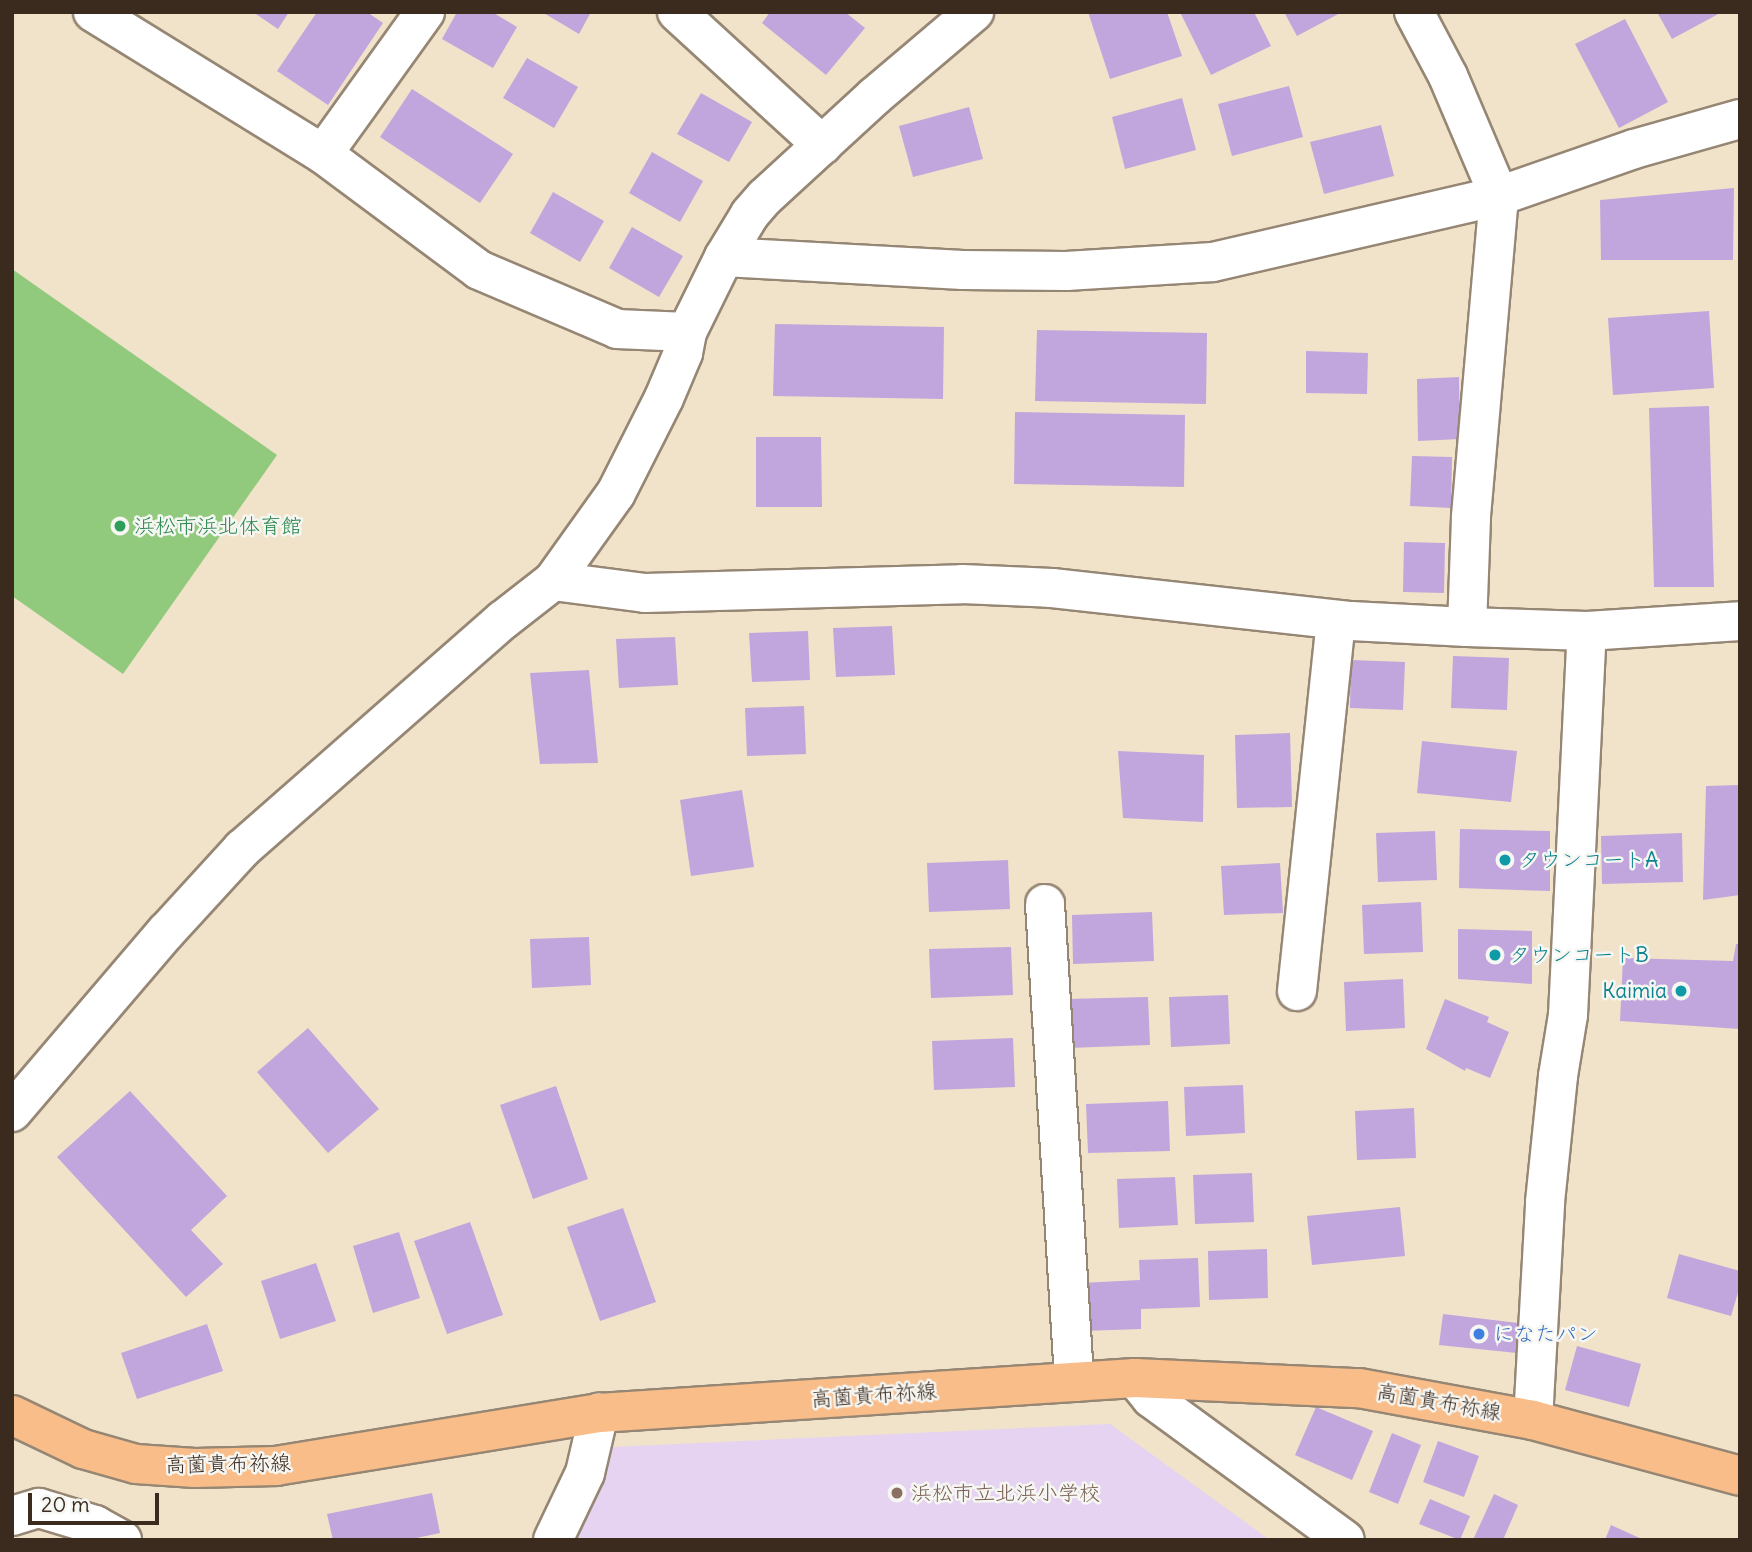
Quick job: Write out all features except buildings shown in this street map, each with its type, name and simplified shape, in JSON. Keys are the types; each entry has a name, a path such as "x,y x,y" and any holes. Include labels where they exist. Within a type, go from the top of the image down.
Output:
{"main road":[{"name":"高薗貴布祢線","path":"12,1415 83,1449 136,1464 195,1468 276,1466 599,1413 1135,1378 1359,1388 1533,1420 1740,1476"}],"street":[{"path":"93,12 323,155 479,270 617,329 687,332"},
{"path":"323,155 425,12"},
{"path":"677,12 822,145"},
{"path":"12,1112 166,932 242,849 503,620 553,581 615,493 664,398 683,353 687,332 724,257 750,214 822,145 974,12"},
{"path":"1414,12 1448,76 1499,196 1471,518 1467,627"},
{"path":"724,257 963,270 1066,271 1213,262 1305,243 1499,196 1634,149 1740,119"},
{"path":"553,581 645,593 759,587 988,585 1135,597 1336,620 1467,627 1587,631 1740,621"},
{"path":"1297,991 1336,620"},
{"path":"1533,1420 1545,1202 1567,1015 1587,631"},
{"path":"1045,904 1063,1154 1074,1382"},
{"path":"1135,1378 1151,1398 1345,1540"},
{"path":"553,1540 586,1473 599,1413"},
{"path":"12,1516 39,1508 95,1525 122,1540"}],"shaded area":[{"name":"浜松市立北浜小学校","path":"1110,1424 1270,1540 566,1540 611,1447"}],"green space":[{"name":"浜松市浜北体育館","path":"12,269 277,455 123,674 12,596"}],"place":[{"name":"浜松市浜北体育館","path":"120,526"},
{"name":"タウンコートA","path":"1505,860"},
{"name":"タウンコートB","path":"1495,955"},
{"name":"Kaimia","path":"1681,991"},
{"name":"になたパン","path":"1479,1334"},
{"name":"浜松市立北浜小学校","path":"897,1493"}]}
